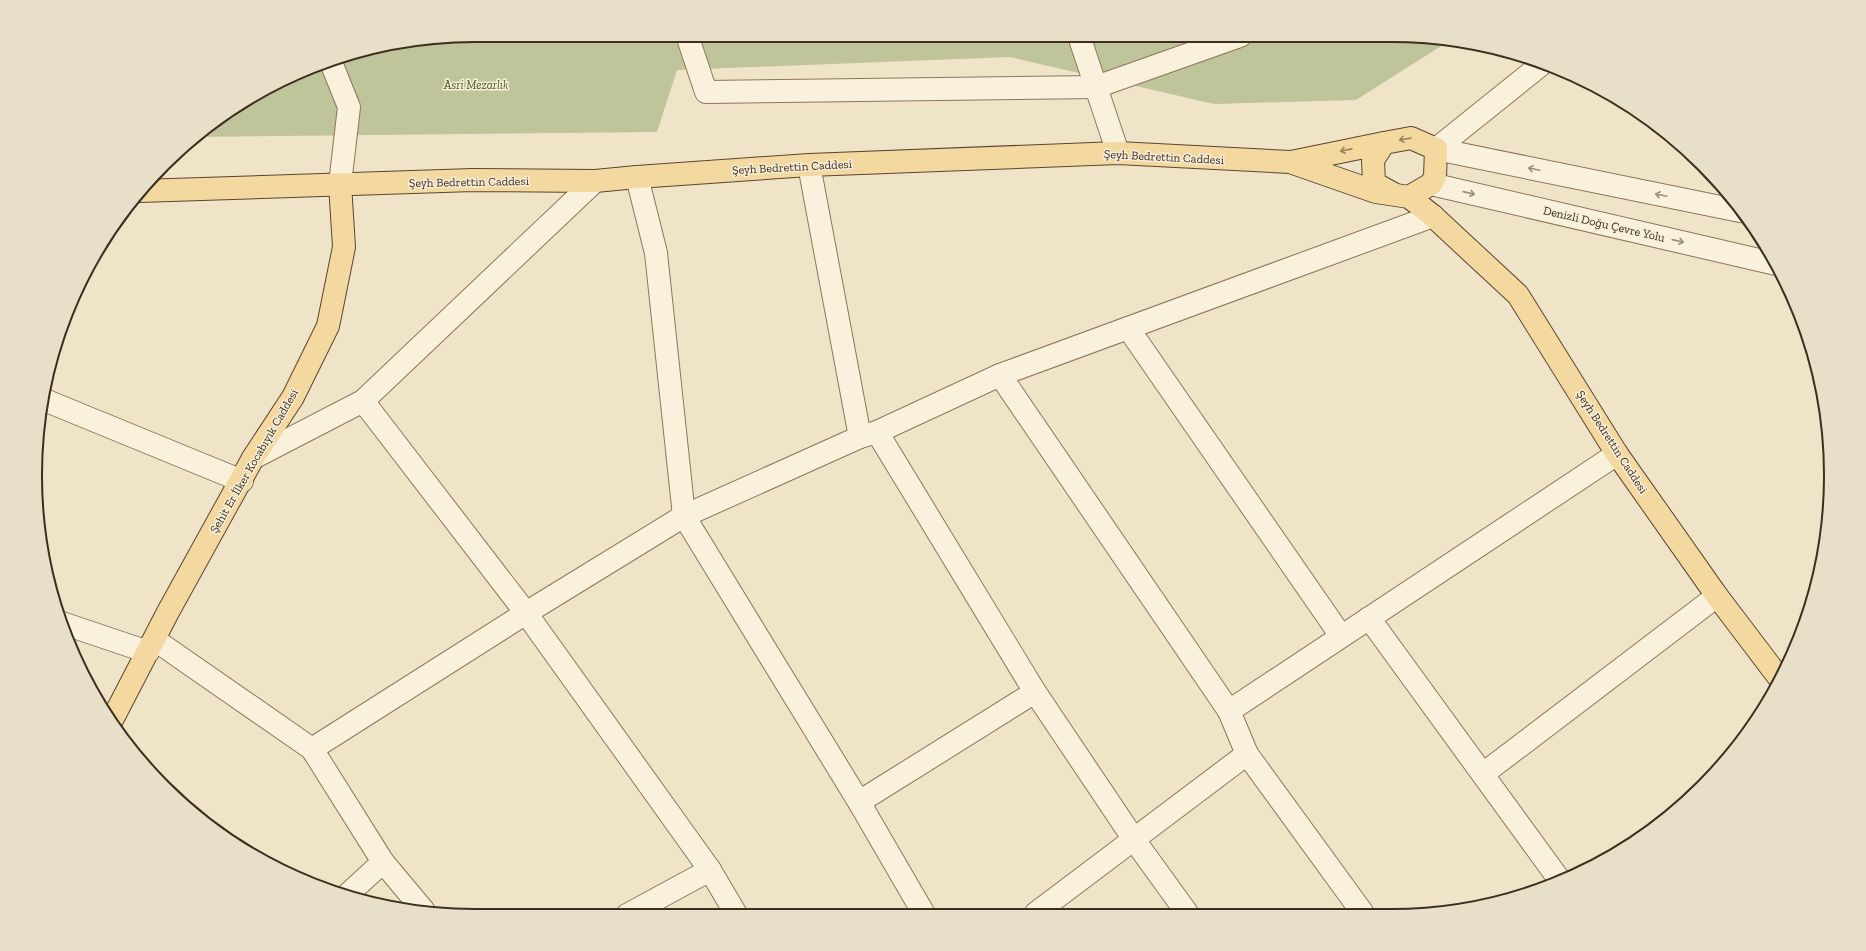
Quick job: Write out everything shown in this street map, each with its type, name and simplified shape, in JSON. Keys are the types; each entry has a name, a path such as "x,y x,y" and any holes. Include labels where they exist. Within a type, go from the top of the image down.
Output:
{"main road":[{"path":"1290,162 1411,138 1436,149 1435,177 1431,184 1433,216"},
{"path":"1384,143 1373,160 1374,183 1403,196 1431,184"},
{"name":"Şeyh Bedrettin Caddesi","path":"149,191 473,180 595,181 637,176 809,165 1118,153 1290,162 1376,192 1403,196 1433,216 1518,295 1617,454 1717,596 1776,673"},
{"name":"Şehit Er İlker Kocabıyık Caddesi","path":"115,715 152,646 168,612 242,481 253,458 293,397 328,326 344,247 340,184"}],"street":[{"path":"689,42 706,92 1096,87 1223,42"},
{"path":"1081,42 1118,153"},
{"path":"333,66 349,107 340,184"},
{"path":"1436,149 1537,68"},
{"path":"1436,149 1732,209"},
{"path":"809,165 868,435 1035,692 1135,840 1184,909"},
{"path":"637,176 656,253 684,516 859,802 921,909"},
{"path":"253,458 363,401 595,181"},
{"name":"Denizli Doğu Çevre Yolu","path":"1431,184 1768,262"},
{"path":"312,749 526,613 684,516 1000,375 1433,216"},
{"path":"1128,328 1341,636"},
{"path":"1000,375 1229,711 1247,754 1353,909"},
{"path":"49,401 242,481"},
{"path":"363,401 526,613 710,870 733,909"},
{"path":"1229,711 1617,454"},
{"path":"1483,774 1717,596"},
{"path":"1369,618 1556,876"},
{"path":"69,625 152,646 312,749 383,862 419,905"},
{"path":"859,802 1035,692"},
{"path":"1041,909 1135,840 1247,754"},
{"path":"352,891 383,862"},
{"path":"638,909 710,870"}],"green space":[{"name":"Asri Mezarlık","path":"1390,42 1442,45 1356,100 1214,104 1010,57 677,70 657,132 206,137 235,115 259,100 310,75 336,65 391,50 447,43"}]}
